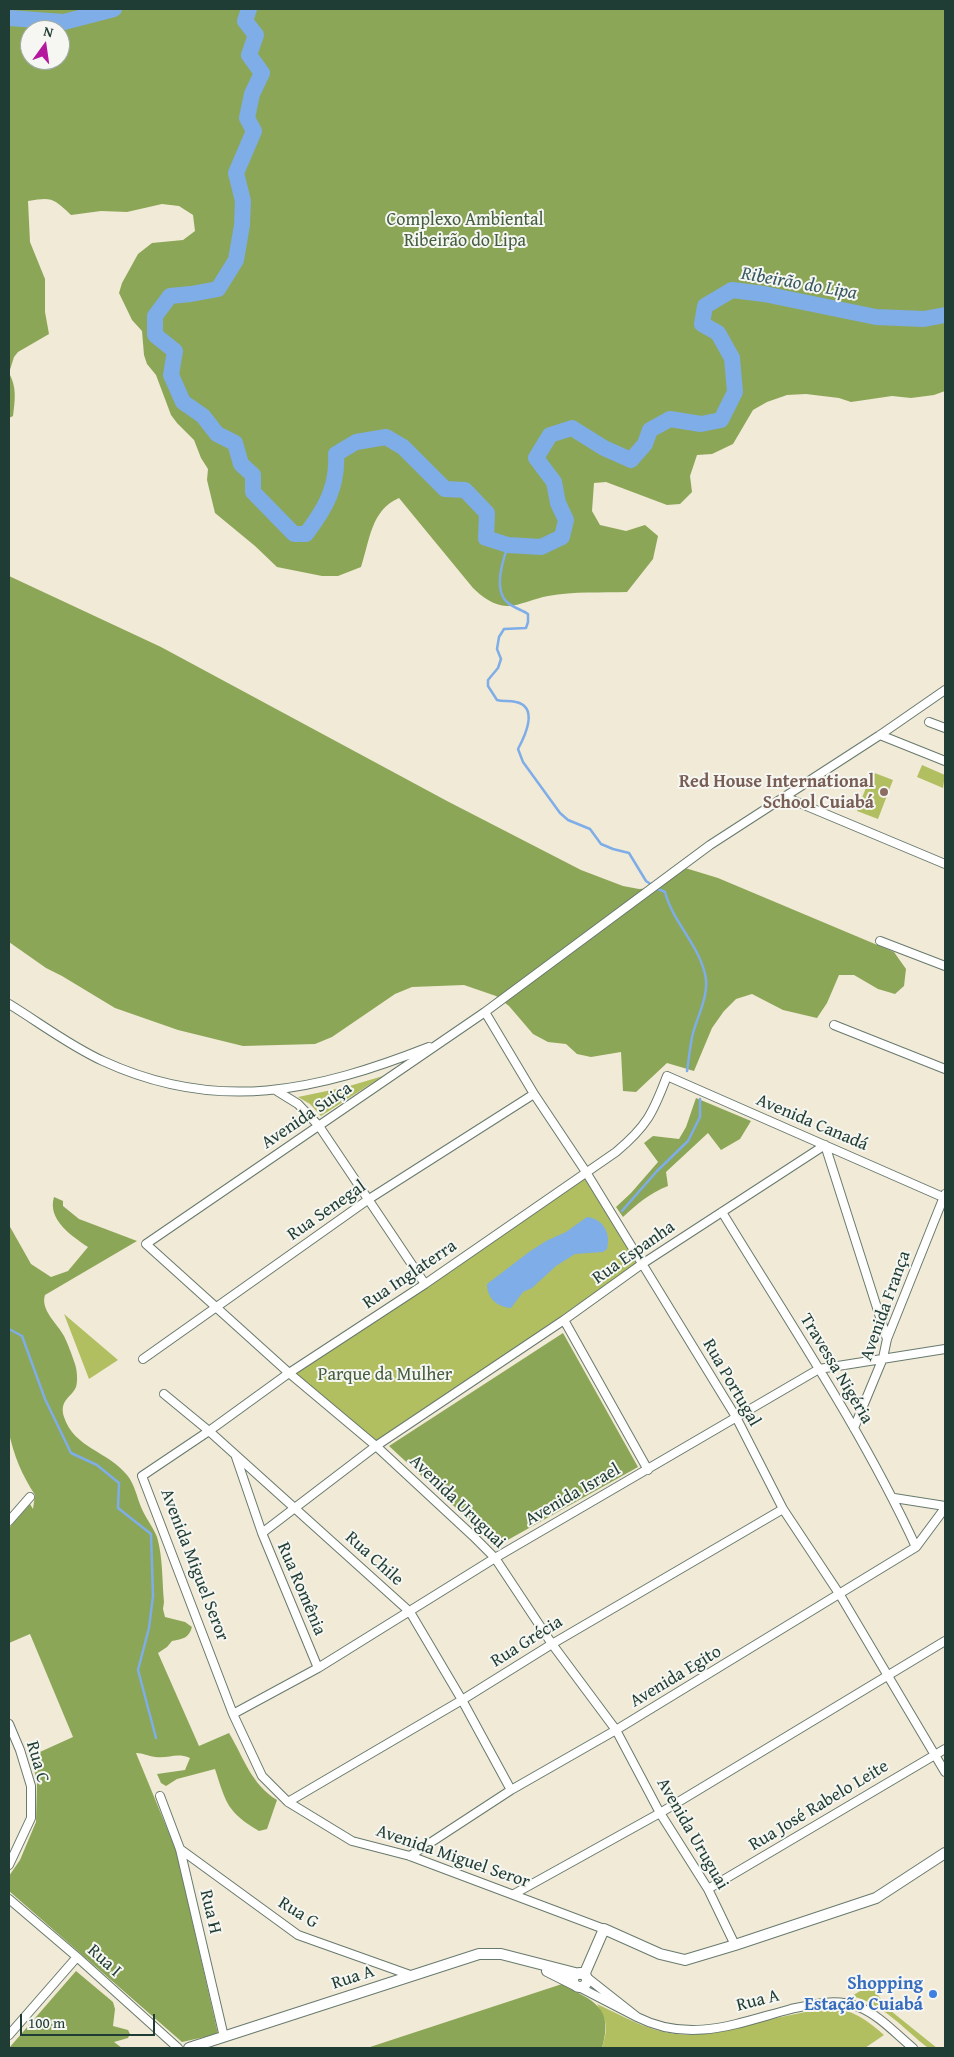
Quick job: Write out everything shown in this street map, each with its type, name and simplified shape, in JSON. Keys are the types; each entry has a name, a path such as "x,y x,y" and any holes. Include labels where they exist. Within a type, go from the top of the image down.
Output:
{"street":[{"name":"Avenida Suiça","path":"146,1244 486,1012 710,845 880,736 945,690"},
{"path":"929,722 945,728"},
{"path":"880,736 945,762"},
{"path":"785,797 945,864"},
{"path":"880,941 945,966"},
{"path":"9,1004 84,1052 137,1075 174,1085 207,1090 235,1092 277,1091 318,1084 382,1066 443,1042"},
{"name":"Rua Portugal","path":"486,1012 534,1094 586,1172 736,1417 783,1509 840,1595 945,1772"},
{"path":"834,1025 945,1069"},
{"name":"Avenida Canadá","path":"667,1076 945,1196"},
{"name":"Rua Inglaterra","path":"142,1476 209,1431 288,1373 425,1284 634,1137 650,1117 667,1076"},
{"path":"277,1091 298,1104 319,1126 425,1284"},
{"name":"Rua Senegal","path":"143,1359 369,1199 534,1094"},
{"path":"825,1145 887,1340"},
{"name":"Rua Espanha","path":"296,1508 376,1446 564,1320 642,1264 825,1145"},
{"name":"Avenida França","path":"854,1428 945,1196"},
{"name":"Travessa Nigéria","path":"722,1212 854,1428 894,1498 916,1547"},
{"name":"Avenida Uruguai","path":"146,1244 288,1373 376,1446 495,1558 552,1644 616,1730 660,1813 708,1889 735,1945"},
{"path":"564,1320 648,1470"},
{"name":"Avenida Israel","path":"233,1714 318,1668 495,1558 819,1369 945,1349"},
{"name":"Rua Chile","path":"164,1394 296,1508 410,1612 462,1700 511,1790"},
{"path":"236,1456 262,1533"},
{"name":"Avenida Miguel Seror","path":"142,1476 233,1714 262,1776 288,1802 352,1841 410,1856 514,1894 675,1959 685,1960 876,1898 945,1853"},
{"path":"9,1521 30,1497"},
{"path":"894,1498 945,1507"},
{"name":"Avenida Egito","path":"410,1856 511,1790 616,1730 916,1547 945,1507"},
{"name":"Rua Romênia","path":"296,1508 262,1533 318,1668"},
{"name":"Rua Grécia","path":"288,1802 783,1509"},
{"path":"514,1894 660,1813 945,1641"},
{"name":"Rua C","path":"9,1724 20,1750 31,1786 31,1818 9,1866"},
{"name":"Rua José Rabelo Leite","path":"708,1889 945,1749"},
{"name":"Rua H","path":"160,1796 180,1849 224,2037"},
{"name":"Rua G","path":"180,1849 298,1935 413,1976"},
{"name":"Rua I","path":"9,1899 178,2048"},
{"path":"577,1986 586,1983 583,1975 604,1929"},
{"name":"Rua A","path":"188,2048 479,1954 501,1954 583,1975 637,2017"},
{"path":"9,2035 77,1957"},
{"name":"Rua A","path":"528,1962 637,2017 668,2029 693,2031 720,2027 817,2004 844,2003 874,2015 913,2048"}],"green space":[{"name":"Complexo Ambiental Ribeirão do Lipa","path":"9,9 945,9 945,391 934,395 911,398 892,396 851,402 839,398 806,394 787,395 767,402 753,410 733,444 712,454 697,455 690,476 692,492 680,504 667,505 606,482 594,483 592,511 600,525 626,531 645,525 658,536 653,559 627,592 558,594 512,606 502,606 484,597 473,588 399,498 390,503 377,518 361,567 338,576 322,576 277,567 215,513 207,480 208,469 201,458 194,440 171,415 156,375 147,364 144,355 142,331 132,320 119,293 122,283 138,254 152,243 183,240 195,231 193,215 179,206 162,204 127,212 101,211 71,215 52,200 28,201 30,242 45,279 45,312 49,334 18,352 14,357 9,373"},
{"path":"9,373 15,394 13,416 9,418"},
{"path":"9,576 161,647 447,801 581,870 623,886 639,889 655,888 682,867 718,878 894,952 906,969 904,986 895,994 878,989 854,975 839,975 827,1003 817,1018 783,1010 752,994 736,999 724,1011 712,1028 694,1071 667,1063 636,1092 623,1091 621,1052 591,1057 577,1054 566,1044 548,1042 533,1034 509,1006 496,996 464,985 412,987 395,994 332,1037 315,1044 243,1046 178,1030 115,1008 46,968 9,942"},
{"path":"922,765 945,775 943,788 917,777"},
{"path":"872,772 893,780 878,819 857,811"},
{"path":"383,1076 321,1116 310,1104 298,1097 346,1087"},
{"path":"696,1098 751,1121 740,1139 721,1150 708,1133 666,1172 668,1186 644,1199 623,1217 616,1207 658,1162 644,1143 653,1136 679,1139 686,1127"},
{"name":"Parque da Mulher","path":"585,1177 637,1264 376,1444 295,1374"},
{"path":"54,1197 63,1201 63,1206 79,1219 137,1241 45,1295 44,1301 47,1311 64,1336 76,1369 76,1387 64,1403 64,1417 76,1436 120,1467 127,1475 157,1537 161,1561 165,1617 185,1622 192,1627 187,1636 172,1641 158,1653 199,1746 229,1733 254,1778 268,1794 277,1800 267,1829 259,1831 240,1818 229,1806 215,1769 177,1779 166,1786 161,1783 157,1774 185,1770 190,1758 185,1756 155,1757 136,1753 176,1850 218,2034 182,2042 9,1891 9,1876 20,1860 36,1822 37,1782 31,1756 73,1737 30,1634 9,1643 9,1528 30,1504 33,1509 35,1495 19,1465 9,1433 9,1225 31,1264 51,1277 68,1271 88,1247 68,1232 57,1220 54,1213"},
{"path":"64,1314 118,1360 89,1379"},
{"path":"563,1333 638,1467 497,1546 389,1446"},
{"path":"76,1971 113,2002 115,2009 113,2026 128,2030 130,2034 128,2038 114,2042 122,2048 9,2048"},
{"path":"562,1984 592,2001 603,2014 605,2034 602,2048 367,2048"},
{"path":"868,1986 874,1989 886,2007 937,2048 928,2048 883,2011 852,1996"},
{"path":"597,2004 643,2026 666,2032 693,2035 830,2007 859,2016 884,2035 865,2048 602,2048 606,2025"}],"water":[{"path":"587,1217 598,1221 605,1228 608,1238 607,1249 603,1252 575,1254 556,1266 532,1288 523,1292 511,1308 501,1306 494,1301 489,1294 487,1284 529,1252 546,1241 566,1232"}],"waterway":[{"name":"Ribeirão do Lipa","path":"9,18 64,22 114,9"},
{"name":"Ribeirão do Lipa","path":"249,9 245,21 256,35 249,55 262,73 252,94 247,118 254,131 236,173 243,201 242,225 236,260 218,289 170,296 155,316 155,335 175,351 171,375 183,402 203,416 217,434 235,443 241,464 253,475 253,492 294,534 306,534 319,516 329,497 335,477 336,454 356,442 386,437 403,447 445,489 465,490 487,513 486,538 508,545 541,547 562,537 566,520 558,503 554,482 536,458 550,435 572,428 604,448 631,460 645,444 650,430 670,419 701,424 721,420 735,392 732,358 718,333 702,324 705,306 732,290 764,294 876,317 924,319 945,315"},
{"path":"508,545 500,574 501,590 507,602 528,614 528,622 526,628 504,629 499,637 497,649 501,659 498,668 488,680 488,686 497,700 516,702 523,705 527,710 529,716 527,730 518,749 523,762 560,813 568,820 590,829 601,844 629,853 646,881 652,885"},
{"path":"656,888 665,892 674,913 702,963 705,974 705,996 693,1033 687,1071"},
{"path":"622,1211 657,1171 688,1141 700,1117 700,1099"},
{"path":"9,1329 22,1336 45,1399 71,1453 97,1465 119,1483 118,1508 151,1534 153,1596 149,1628 138,1670 156,1738"}],"place":[{"name":"Red House International School Cuiabá","path":"884,792"},
{"name":"Shopping Estação Cuiabá","path":"933,1994"}]}
